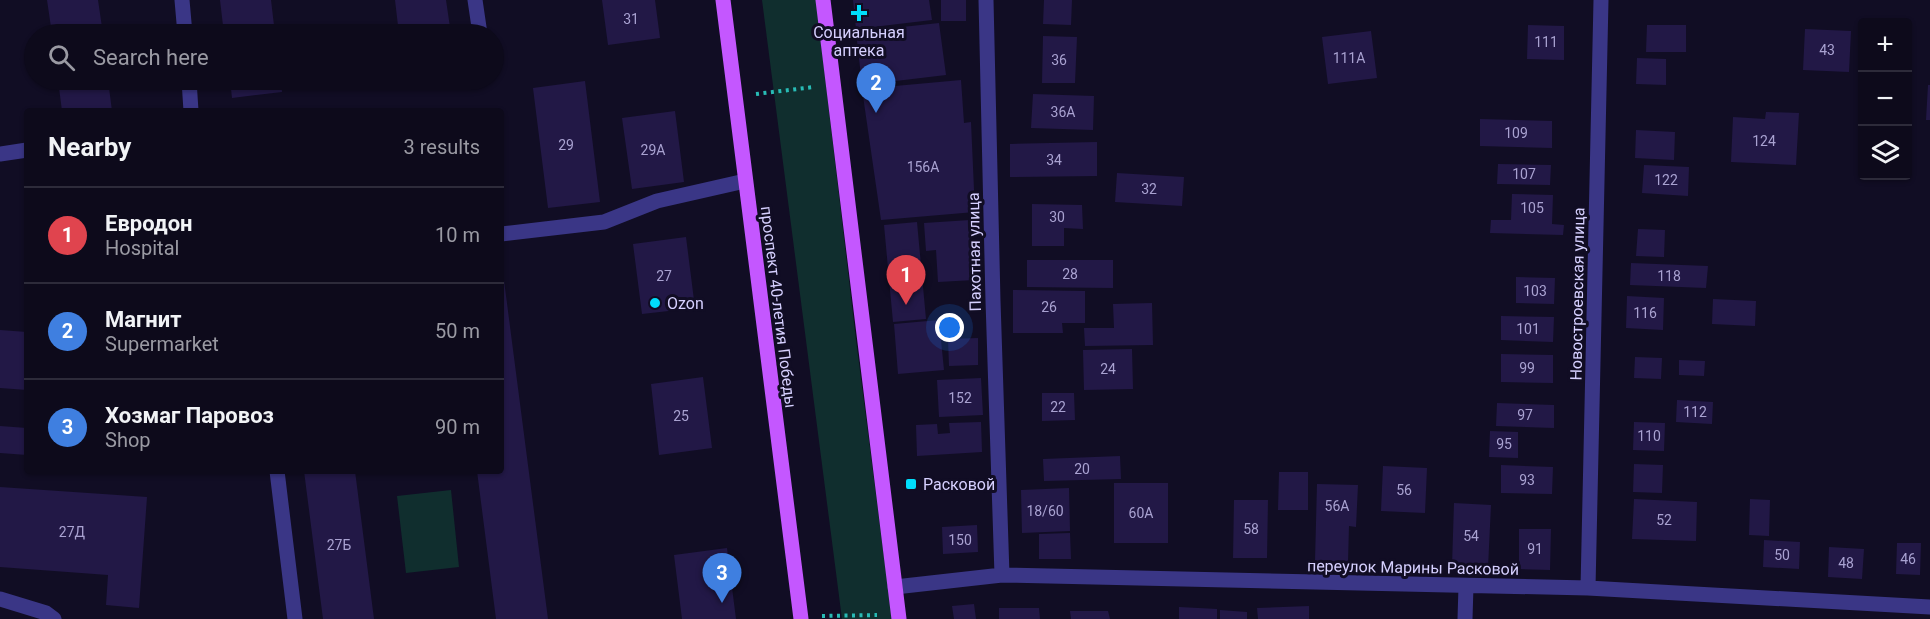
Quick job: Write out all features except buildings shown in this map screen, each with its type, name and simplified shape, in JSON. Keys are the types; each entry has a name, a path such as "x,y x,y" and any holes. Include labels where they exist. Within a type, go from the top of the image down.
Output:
{"main road":[{"name":"проспект 40-летия Победы","path":"723,0 800,618"},
{"path":"823,0 899,617"}],"street":[{"path":"182,0 183,24"},
{"path":"475,0 479,24"},
{"name":"Пахотная улица","path":"986,0 1002,575"},
{"name":"Новостроевская улица","path":"1588,588 1601,0"},
{"path":"190,90 191,108"},
{"path":"0,154 24,150"},
{"path":"504,234 604,222 657,201 745,181"},
{"path":"277,474 295,619"},
{"name":"переулок Марины Расковой","path":"895,587 1002,575 1588,588 1930,607"},
{"path":"1465,619 1466,586"},
{"path":"0,599 46,613 54,619"}],"path":[{"path":"735,97 834,85"},
{"path":"800,618 899,617"}],"green space":[{"path":"762,0 816,0 892,619 842,619"},
{"path":"451,490 459,567 406,573 397,496"}],"place":[{"name":"Социальная аптека","path":"859,13"},
{"name":"Магнит","path":"876,113"},
{"name":"Ozon","path":"655,303"},
{"name":"Евродон","path":"906,305"},
{"name":"Расковой","path":"911,484"},
{"name":"Хозмаг Паровоз","path":"722,603"}]}
